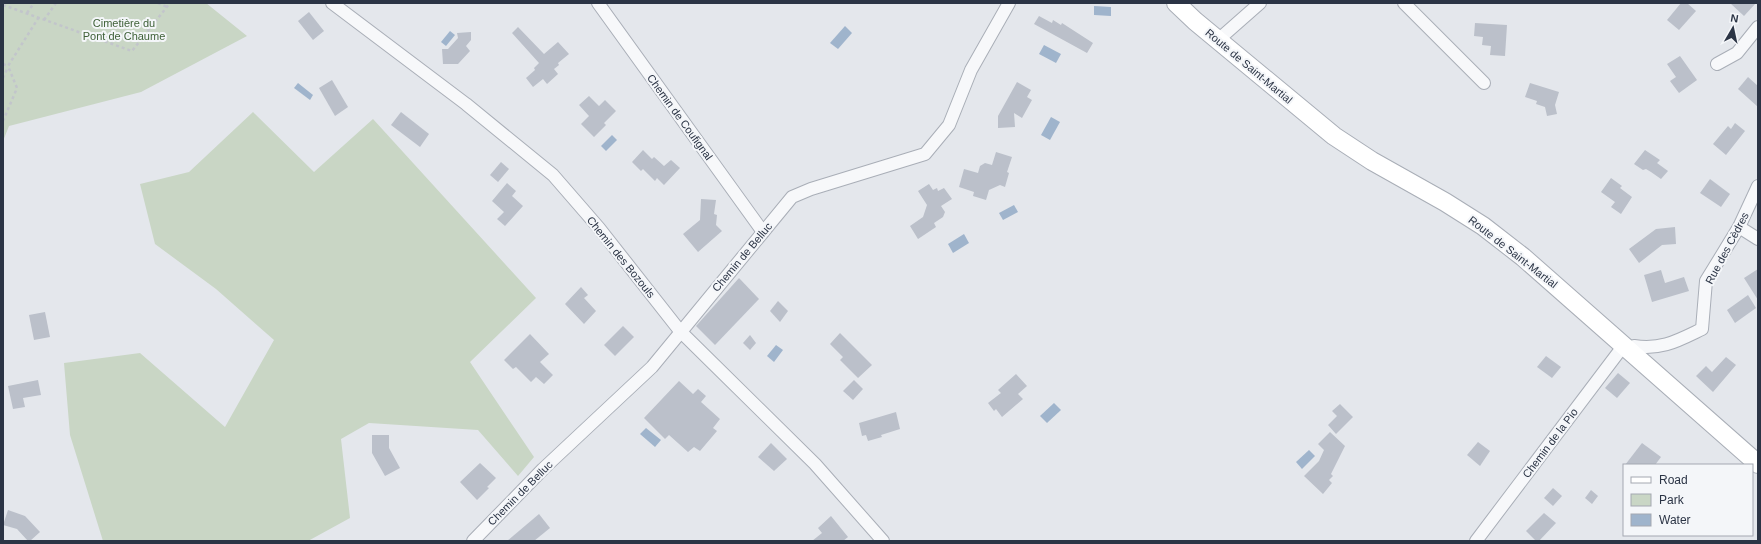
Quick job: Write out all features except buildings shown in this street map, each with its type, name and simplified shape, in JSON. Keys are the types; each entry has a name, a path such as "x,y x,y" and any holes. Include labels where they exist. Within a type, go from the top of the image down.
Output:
{"main road":[{"name":"Route de Saint-Martial","path":"1176,3 1218,40 1334,136 1372,161 1445,202 1483,226 1523,257 1627,347 1758,464"}],"street":[{"name":"Chemin des Bozouls","path":"332,3 466,104 553,175 599,228 680,331 815,464 883,541"},
{"name":"Chemin de Coufignal","path":"598,3 763,232"},
{"name":"Chemin de Belluc","path":"473,541 543,469 652,367 680,331 792,197 811,189 925,154 950,126 972,70 1009,3"},
{"path":"1218,40 1260,3"},
{"path":"1404,3 1484,83"},
{"path":"1717,64 1738,53 1758,27"},
{"name":"Rue des Cèdres","path":"1627,347 1634,346 1649,348 1670,344 1702,329 1706,281 1739,227 1758,186"},
{"path":"1739,227 1758,239"},
{"name":"Chemin de la Pio","path":"1476,541 1627,347"}],"path":[{"path":"27,13 34,3"},
{"path":"44,20 56,3"},
{"path":"158,3 167,7"},
{"path":"3,5 132,51 170,3"},
{"path":"3,78 8,66 39,17"},
{"path":"3,64 8,66 16,88 3,121"}],"green space":[{"name":"Cimetière du Pont de Chaume","path":"3,3 206,3 247,36 141,92 9,126 3,141"},
{"path":"253,112 314,172 373,119 536,298 470,362 534,457 518,476 478,430 369,423 341,439 350,518 308,541 103,541 70,435 64,363 140,353 225,427 274,340 216,289 155,244 140,184 189,172"}],"water":[{"path":"1094,6 1111,7 1111,16 1094,15"},
{"path":"845,26 852,33 838,49 830,43"},
{"path":"450,31 455,35 446,46 441,42"},
{"path":"1044,45 1061,54 1056,63 1039,54"},
{"path":"298,83 313,95 310,100 294,88"},
{"path":"1051,117 1060,122 1050,140 1041,135"},
{"path":"612,135 617,140 606,151 601,146"},
{"path":"1014,205 1018,212 1003,220 999,213"},
{"path":"964,234 969,243 953,253 948,244"},
{"path":"776,345 783,350 774,362 767,356"},
{"path":"1054,403 1061,410 1047,423 1040,416"},
{"path":"646,428 661,440 655,447 640,434"},
{"path":"1309,450 1315,456 1302,469 1296,462"}]}
